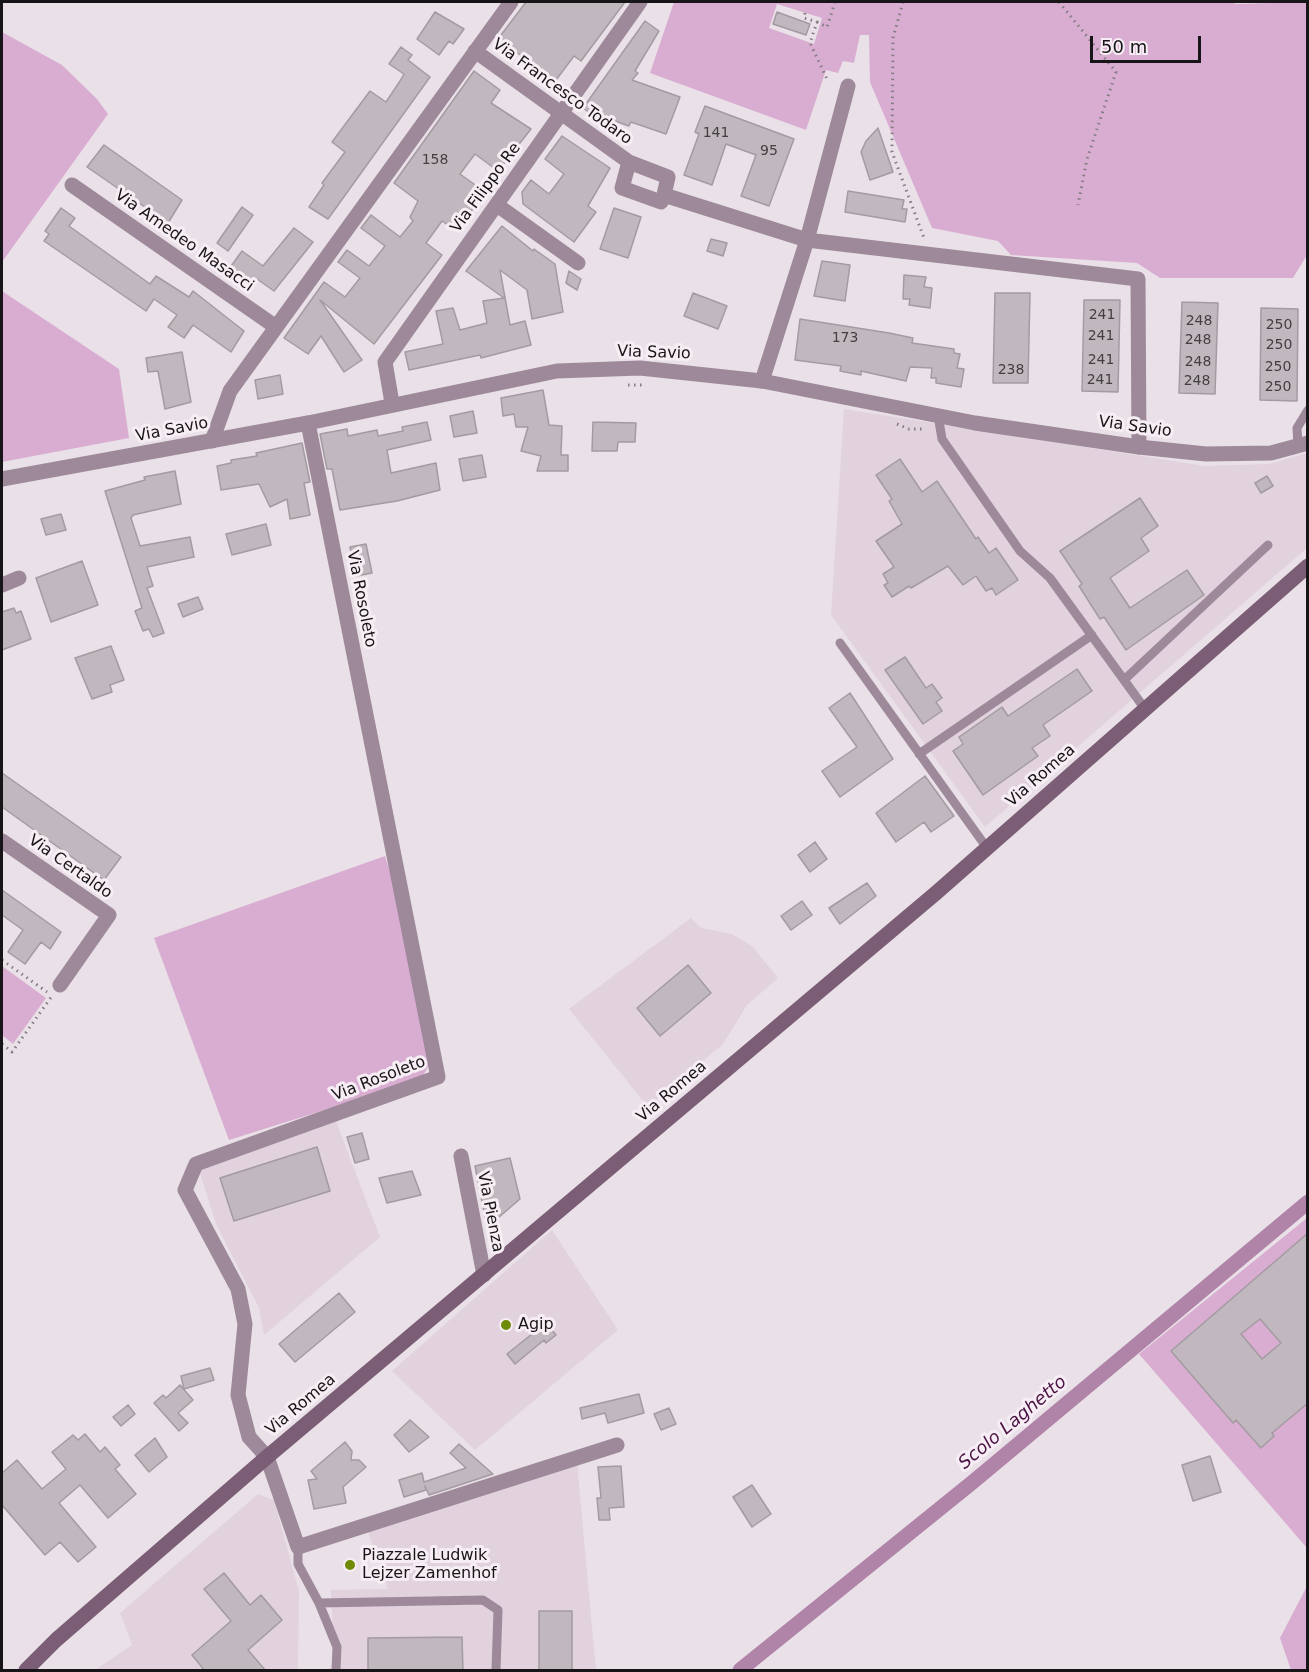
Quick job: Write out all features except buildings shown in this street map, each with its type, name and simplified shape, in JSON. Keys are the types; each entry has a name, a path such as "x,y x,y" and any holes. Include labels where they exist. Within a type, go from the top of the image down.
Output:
{"main road":[{"name":"Via Romea","path":"26,1671 56,1640 267,1457 987,848 1308,566"},
{"name":"Via Romea","path":"13,1671 56,1640"}],"street":[{"path":"212,441 230,391 511,2"},
{"name":"Via Filippo Re","path":"392,403 386,362 640,2"},
{"name":"Via Francesco Todaro","path":"475,51 629,162 668,177 661,202 622,188 629,162"},
{"path":"762,381 807,240 848,86"},
{"name":"Via Amedeo Masacci","path":"72,185 276,327"},
{"name":"Via Francesco Todaro","path":"664,195 807,240 1138,279 1138,447"},
{"path":"497,205 578,263"},
{"name":"Via Savio","path":"3,481 308,423 392,403 557,371 640,368 762,381 939,422 1138,447 1206,454 1271,453 1303,445"},
{"name":"Via Rosoleto","path":"298,1547 267,1457 249,1437 238,1395 244,1324 237,1289 185,1190 196,1164 438,1077 308,423"},
{"path":"2,585 19,578"},
{"name":"Via Certaldo","path":"2,841 108,915 56,990"},
{"name":"Via Pienza","path":"461,1156 484,1275"},
{"path":"298,1547 617,1445"}],"lane":[{"path":"1303,445 1297,428 1308,410"},
{"path":"939,422 942,439 1020,551 1050,578 1145,709"},
{"path":"1124,680 1268,545"},
{"path":"919,754 1092,635"},
{"path":"840,643 987,848"},
{"name":"Via Rosoleto","path":"298,1547 298,1564 319,1603 337,1647 336,1671"},
{"path":"319,1603 483,1600 498,1610 496,1671"}],"path":[{"path":"805,13 804,18 826,27 835,2"},
{"path":"903,2 893,38 891,152 929,254"},
{"path":"1059,2 1116,72 1087,159 1078,205"},
{"path":"817,22 810,43 827,79"},
{"path":"627,385 648,385"},
{"path":"892,422 909,429 939,422"},
{"path":"2,960 56,990 12,1052 2,1044"}],"shaded area":[{"path":"674,2 1231,2 1236,4 1307,2 1307,255 1293,278 1160,278 1137,263 1011,255 998,241 932,228 870,82 869,35 860,35 854,63 843,61 838,73 826,70 806,130 650,73","holes":["777,4 822,18 814,44 769,28"]},
{"path":"2,32 62,65 97,99 108,114 2,262"},
{"path":"2,291 119,369 129,438 2,462"},
{"path":"844,409 1205,466 1269,464 1307,453 1307,548 985,827 831,615"},
{"path":"385,856 407,927 430,1064 420,1080 229,1140 154,938"},
{"path":"691,918 701,928 732,934 753,947 778,978 747,1005 723,1044 648,1107 569,1009"},
{"path":"2,966 46,998 13,1044 2,1035"},
{"path":"336,1121 380,1237 264,1335 259,1308 216,1224 199,1170"},
{"path":"1307,1218 1307,1548 1139,1354"},
{"path":"552,1230 618,1330 475,1450 392,1371"},
{"path":"577,1462 596,1670 324,1670 334,1667 331,1590 388,1589 368,1532"},
{"path":"258,1494 274,1500 299,1591 298,1670 95,1670 132,1645 120,1613"},
{"path":"1307,1586 1307,1670 1291,1670 1280,1638"}],"waterway":[{"name":"Scolo Laghetto","path":"740,1670 974,1481 1308,1202"}],"place":[{"name":"Agip","path":"506,1325"},
{"name":"Piazzale Ludwik Lejzer Zamenhof","path":"350,1565"}]}
